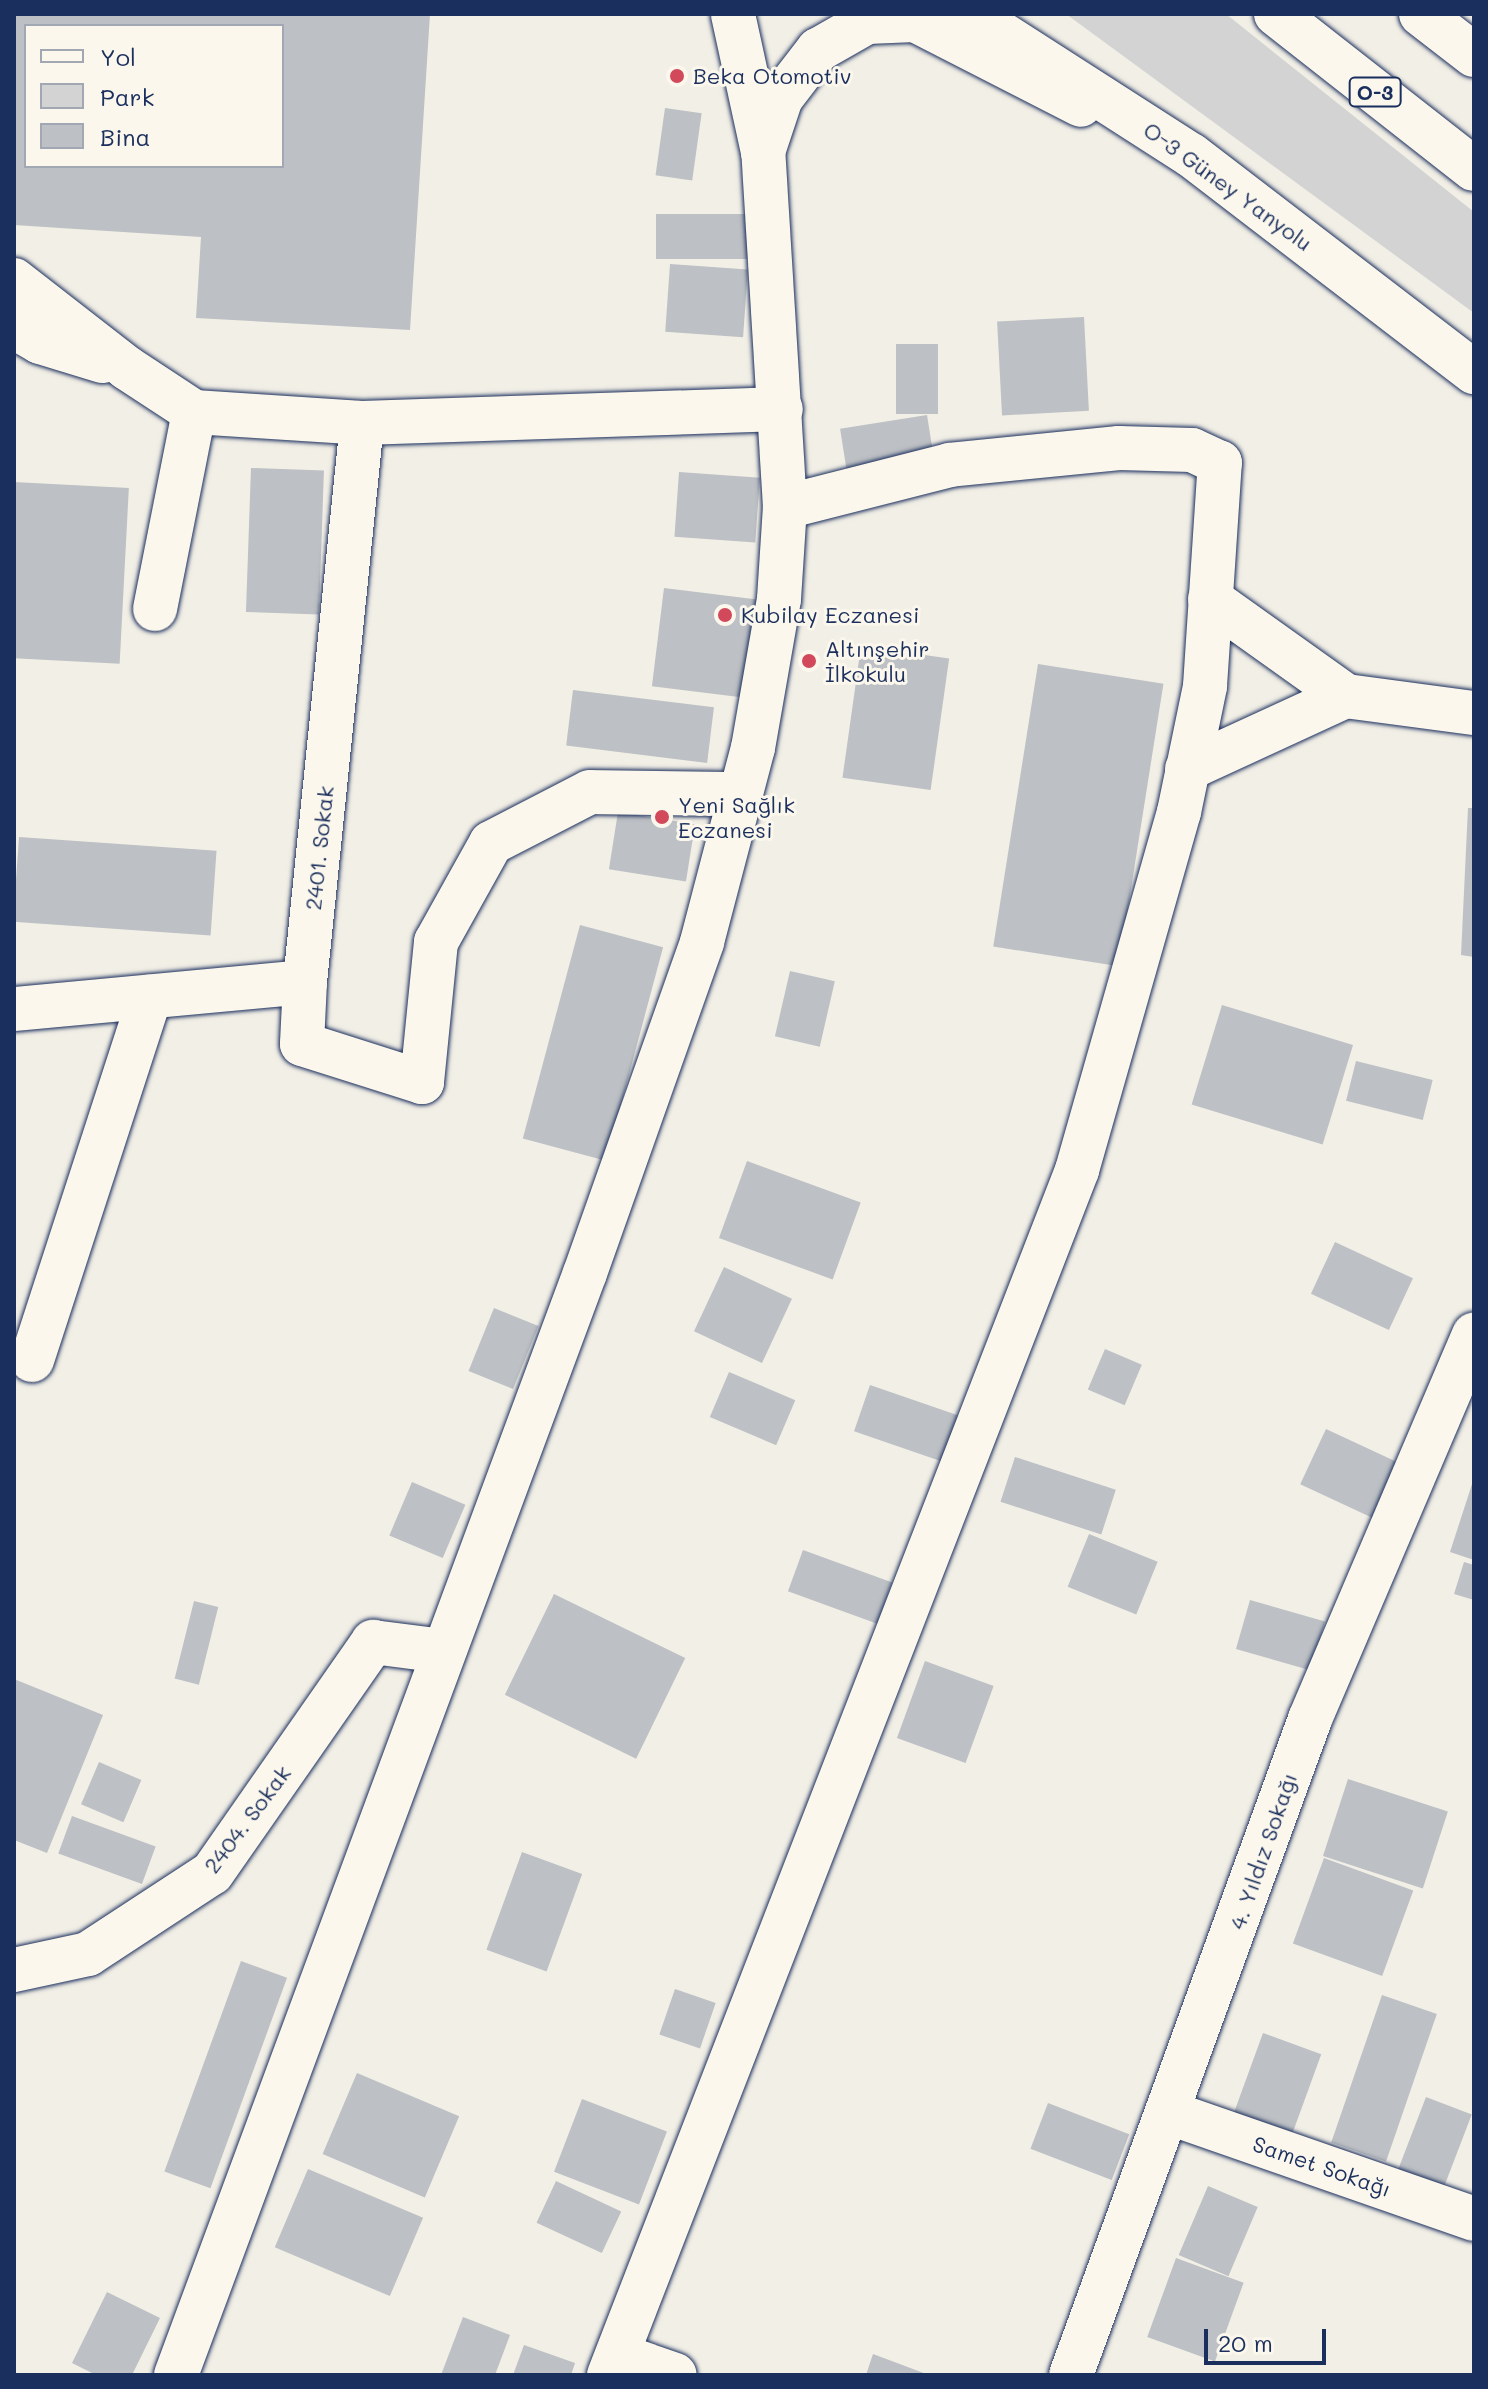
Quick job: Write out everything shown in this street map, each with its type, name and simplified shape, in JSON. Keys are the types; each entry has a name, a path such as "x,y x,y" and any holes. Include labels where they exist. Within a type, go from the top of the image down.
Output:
{"main road":[{"path":"176,2375 702,942 741,794 779,599 785,507 763,152 733,14"},
{"name":"O-3 Güney Yanyolu","path":"971,14 1191,155 1474,372"},
{"name":"O-3","path":"1276,14 1474,169"},
{"path":"1421,14 1474,55"},
{"path":"763,152 781,98 818,50 867,22 915,20 1191,155"},
{"path":"14,280 127,368 194,412 362,423 781,409"},
{"path":"14,327 40,342 127,368"},
{"path":"155,609 194,412"},
{"name":"2401. Sokak","path":"362,423 305,982 302,1044 422,1082 436,942 491,843 590,792 741,794"},
{"path":"675,2375 614,2365 1077,1170 1187,769 1205,686 1220,463 1192,450 1119,448 950,465 785,507"},
{"path":"1210,599 1346,696 1474,713"},
{"path":"1187,769 1346,696"},
{"path":"14,1009 305,982"},
{"path":"32,1360 150,997"},
{"name":"4. Yıldız Sokağı","path":"1071,2375 1170,2113 1310,1719 1474,1335"},
{"name":"2404. Sokak","path":"14,1970 88,1954 212,1873 373,1642 443,1651"},
{"name":"Samet Sokağı","path":"1170,2113 1474,2219"}],"green space":[{"path":"1066,14 1226,14 1474,212 1474,313"}],"building":[{"path":"14,14 430,14 410,330 196,318 201,237 14,225"},
{"path":"665,108 702,113 692,180 656,175"},
{"path":"656,214 751,214 751,259 656,259"},
{"path":"670,264 748,269 743,337 665,332"},
{"path":"1084,317 1089,411 1002,415 997,322"},
{"path":"896,344 938,344 938,414 896,414"},
{"path":"927,415 935,465 848,479 840,429"},
{"path":"251,468 324,471 319,614 246,612"},
{"path":"679,472 760,478 755,542 674,537"},
{"path":"14,482 129,488 120,664 14,658"},
{"path":"664,588 761,600 749,698 652,686"},
{"path":"861,646 949,658 931,790 842,778"},
{"path":"1038,664 1163,684 1119,966 993,946"},
{"path":"573,690 714,707 707,763 566,746"},
{"path":"1468,808 1474,808 1474,957 1461,955"},
{"path":"618,812 695,824 686,881 609,869"},
{"path":"19,837 217,851 211,936 14,922"},
{"path":"580,925 663,947 606,1161 523,1138"},
{"path":"790,971 835,981 820,1047 775,1036"},
{"path":"1222,1005 1353,1045 1323,1145 1192,1104"},
{"path":"1356,1061 1433,1080 1423,1120 1346,1101"},
{"path":"747,1161 861,1202 833,1279 719,1238"},
{"path":"1335,1242 1413,1278 1389,1330 1311,1294"},
{"path":"724,1267 792,1299 762,1363 694,1331"},
{"path":"494,1308 539,1326 513,1389 469,1371"},
{"path":"1105,1349 1142,1365 1125,1405 1088,1390"},
{"path":"729,1372 795,1400 776,1445 710,1417"},
{"path":"870,1385 973,1420 957,1467 854,1431"},
{"path":"1326,1429 1399,1463 1373,1518 1300,1484"},
{"path":"1015,1457 1116,1490 1101,1534 1000,1502"},
{"path":"1474,1481 1474,1560 1450,1552"},
{"path":"412,1482 465,1505 443,1558 389,1535"},
{"path":"1089,1534 1158,1562 1136,1615 1068,1587"},
{"path":"803,1550 892,1582 877,1624 788,1591"},
{"path":"1464,1562 1474,1565 1474,1600 1454,1594"},
{"path":"554,1594 685,1658 636,1759 505,1695"},
{"path":"1250,1600 1325,1621 1311,1671 1236,1649"},
{"path":"194,1601 218,1607 199,1685 175,1679"},
{"path":"925,1661 994,1686 966,1763 897,1738"},
{"path":"14,1679 103,1715 47,1853 14,1840"},
{"path":"99,1762 141,1780 123,1822 81,1804"},
{"path":"1348,1779 1448,1811 1423,1888 1323,1856"},
{"path":"72,1816 156,1846 142,1884 58,1854"},
{"path":"522,1852 582,1874 547,1972 486,1950"},
{"path":"1324,1858 1413,1890 1382,1976 1293,1944"},
{"path":"241,1961 287,1978 210,2188 164,2171"},
{"path":"675,1989 716,2003 700,2048 659,2034"},
{"path":"1382,1995 1437,2014 1386,2161 1331,2143"},
{"path":"1263,2033 1321,2054 1292,2134 1234,2113"},
{"path":"357,2073 459,2116 425,2197 323,2154"},
{"path":"1426,2097 1472,2115 1444,2187 1398,2170"},
{"path":"582,2099 667,2132 639,2204 554,2172"},
{"path":"1048,2103 1129,2134 1112,2180 1030,2149"},
{"path":"308,2169 423,2218 390,2296 275,2247"},
{"path":"556,2181 621,2211 602,2253 537,2223"},
{"path":"1208,2186 1258,2207 1228,2276 1179,2255"},
{"path":"1176,2258 1244,2283 1215,2362 1147,2337"},
{"path":"107,2292 160,2318 132,2375 96,2375 72,2363"},
{"path":"463,2317 510,2335 495,2375 441,2375"},
{"path":"524,2345 575,2363 571,2375 513,2375"},
{"path":"873,2354 929,2375 866,2375"}],"place":[{"name":"Beka Otomotiv","path":"677,76"},
{"name":"Kubilay Eczanesi","path":"725,615"},
{"name":"Altınşehir İlkokulu","path":"809,661"},
{"name":"Yeni Sağlık Eczanesi","path":"662,817"}]}
